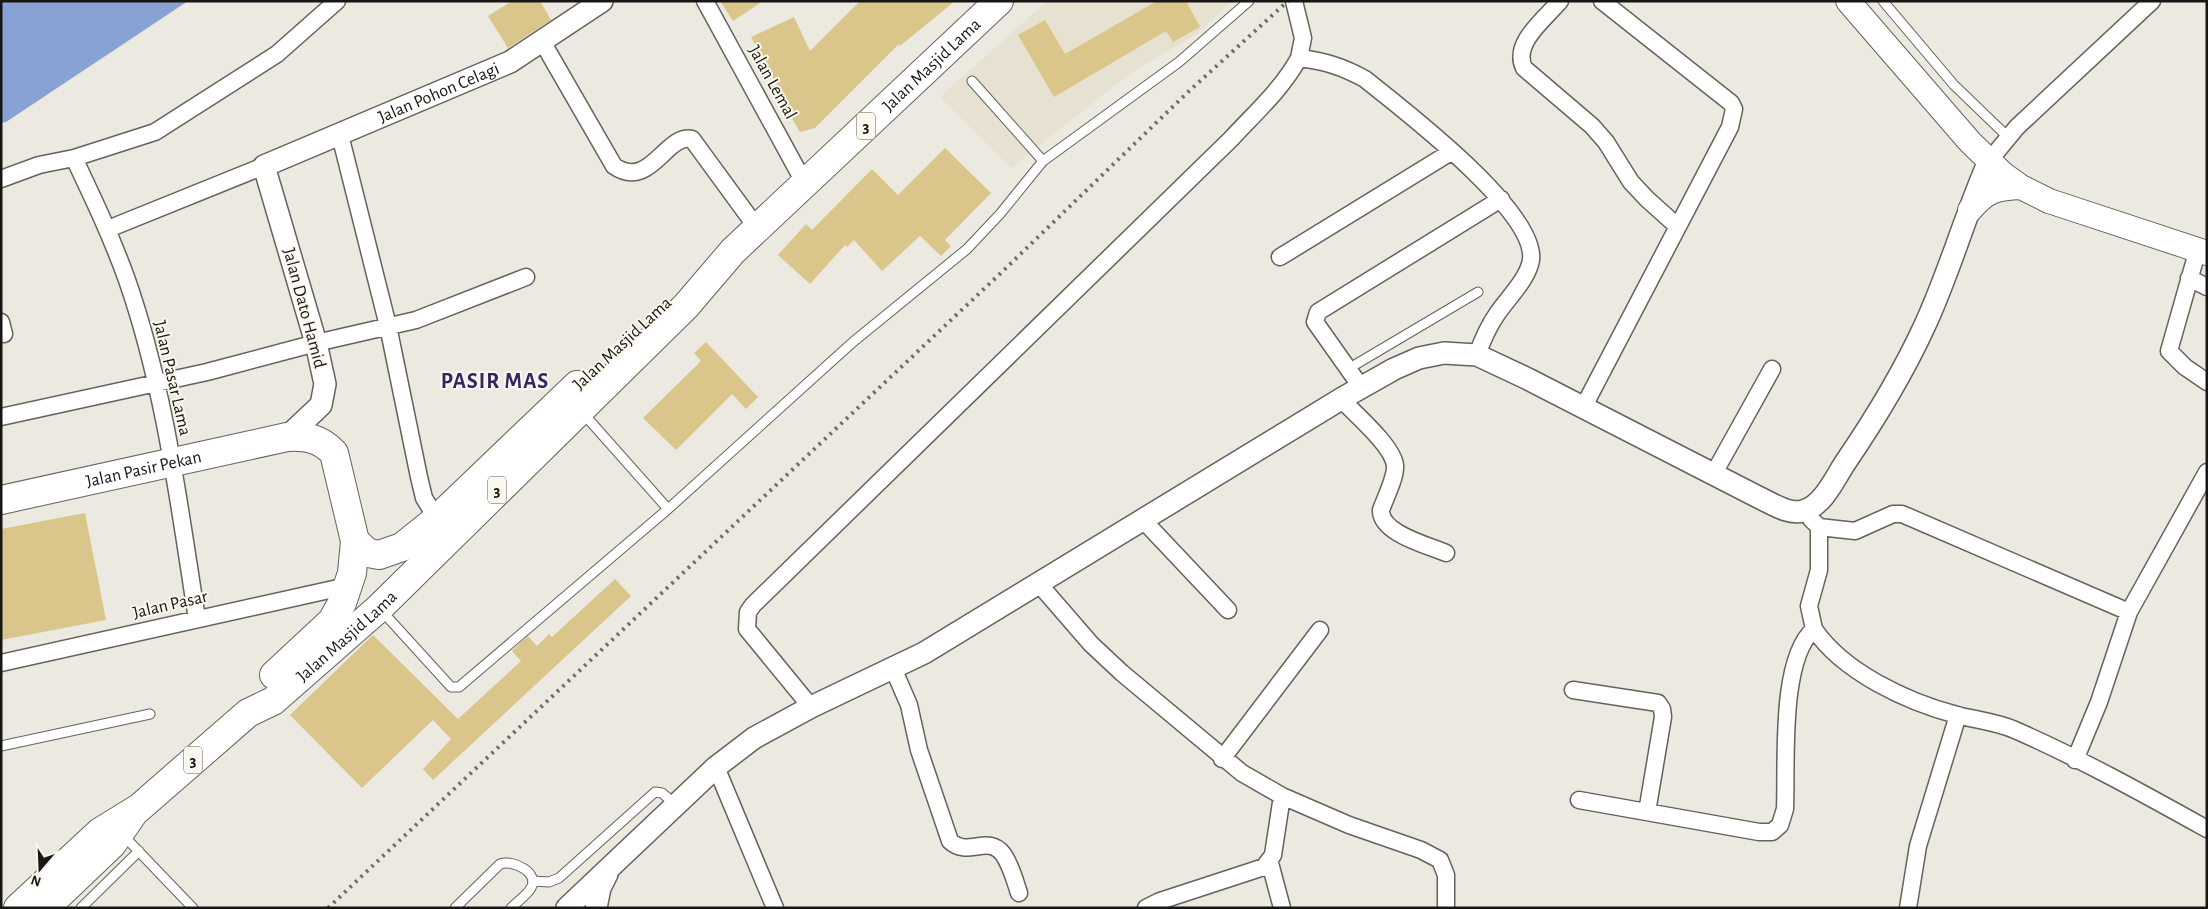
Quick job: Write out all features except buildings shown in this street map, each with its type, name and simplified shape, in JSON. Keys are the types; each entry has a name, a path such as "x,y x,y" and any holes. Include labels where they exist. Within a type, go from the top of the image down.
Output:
{"highway":[{"name":"Jalan Masjid Lama","path":"355,541 368,553 380,555 390,553 402,547 437,519 654,325 686,306 733,251 999,1"},
{"name":"Jalan Masjid Lama","path":"111,832 248,712 273,702 379,608 579,409 654,325"},
{"name":"Jalan Pasir Pekan","path":"1,500 287,437"},
{"name":"3","path":"287,437 315,439 327,445 334,453 355,541"},
{"name":"Jalan Masjid Lama","path":"248,712 260,688 332,621 342,604 354,559 355,541"},
{"name":"3","path":"18,908 111,832"}],"main road":[{"path":"1848,1 1989,161 2021,187 2050,201 2202,251"},
{"path":"1970,210 1983,196 1993,190 2021,187"},
{"path":"48,908 114,845 111,832"}],"street":[{"path":"1,179 39,165 74,158 155,132 277,54 337,1"},
{"name":"Jalan Pohon Celagi","path":"264,166 510,62 543,42 602,1"},
{"name":"Jalan Lemal","path":"705,1 805,184"},
{"path":"811,707 747,630 748,612 753,605 1231,139 1271,97 1292,72 1299,58 1303,38 1294,1"},
{"path":"1560,1 1523,45 1520,59 1524,68 1592,126 1606,142 1632,182 1677,226"},
{"path":"1583,408 1730,127 1734,109 1731,103 1602,1"},
{"path":"568,908 716,766 754,738 811,707 924,653 1361,387 1418,358 1444,352 1477,355 1785,510 1803,511 1818,502 1879,411 1925,325 1989,161 2008,137 2152,1"},
{"path":"543,42 614,166 622,171 632,173 642,170 682,140 692,139 757,228"},
{"path":"1299,58 1326,61 1344,67 1365,79 1482,178 1518,223 1531,259 1525,273 1496,316 1477,355"},
{"path":"340,135 388,326 424,498 437,519"},
{"path":"1280,257 1451,152"},
{"name":"Jalan Pasar Lama","path":"74,158 108,229 127,281 154,383 172,462 197,618"},
{"path":"108,229 264,166"},
{"name":"Jalan Dato Hamid","path":"264,166 316,343 325,384 321,405 287,437"},
{"path":"1361,387 1315,322 1318,312 1501,200"},
{"path":"2202,251 2188,278 2169,351 2185,367 2207,382"},
{"path":"1,418 416,320 526,277"},
{"path":"2188,278 2207,287"},
{"path":"1713,475 1772,369"},
{"path":"1341,399 1380,441 1393,459 1395,467 1381,510 1384,524 1392,530 1446,553"},
{"path":"2075,760 2098,702 2129,612 2207,472"},
{"path":"1803,511 1819,527 1855,530 1893,514 1902,514 2129,612"},
{"path":"1143,520 1228,610"},
{"path":"1819,527 1818,570 1809,606 1814,629 1825,646 1869,677 1928,706 2013,729 2207,829"},
{"path":"1039,584 1091,644 1116,667 1222,759 1258,784 1349,825 1431,854 1444,866 1446,908"},
{"name":"Jalan Pasar","path":"1,663 347,586"},
{"path":"1579,800 1759,832 1772,832 1780,825 1785,809 1789,696 1793,666 1806,636 1814,629"},
{"path":"1222,759 1320,630"},
{"path":"893,668 908,706 919,750 950,840 960,847 967,849 984,845 997,848 1007,861 1020,893"},
{"path":"1573,690 1658,702 1662,708 1663,717 1647,812"},
{"path":"1908,908 1920,838 1958,715"},
{"path":"716,766 775,908"},
{"path":"1146,908 1160,901 1264,868 1270,863 1273,855 1282,796"},
{"path":"1270,863 1282,908"},
{"path":"596,908 600,888 610,866"}],"lane":[{"path":"379,608 455,689 668,509 853,342 967,249 1000,214 1043,160 1179,62 1249,1"},
{"path":"1883,1 1954,85 2008,137"},
{"path":"972,80 1043,160"},
{"path":"1348,369 1478,292"},
{"path":"579,409 668,509"},
{"path":"1,746 150,714"},
{"path":"533,881 548,882 559,878 655,792 662,793 676,805"},
{"path":"111,832 139,851 193,908"},
{"path":"80,908 139,851"},
{"path":"455,908 500,864 505,862 518,863 531,876 533,881 532,887 511,908"}],"shaded area":[{"path":"1047,1 1232,1 1197,34 1129,74 1011,168 940,97"}],"water":[{"path":"1,1 188,1 6,122 1,123"}],"railway":[{"path":"328,908 1004,270 1188,92 1288,1"}],"district":[{"name":"PASIR MAS","path":"495,380"}]}
